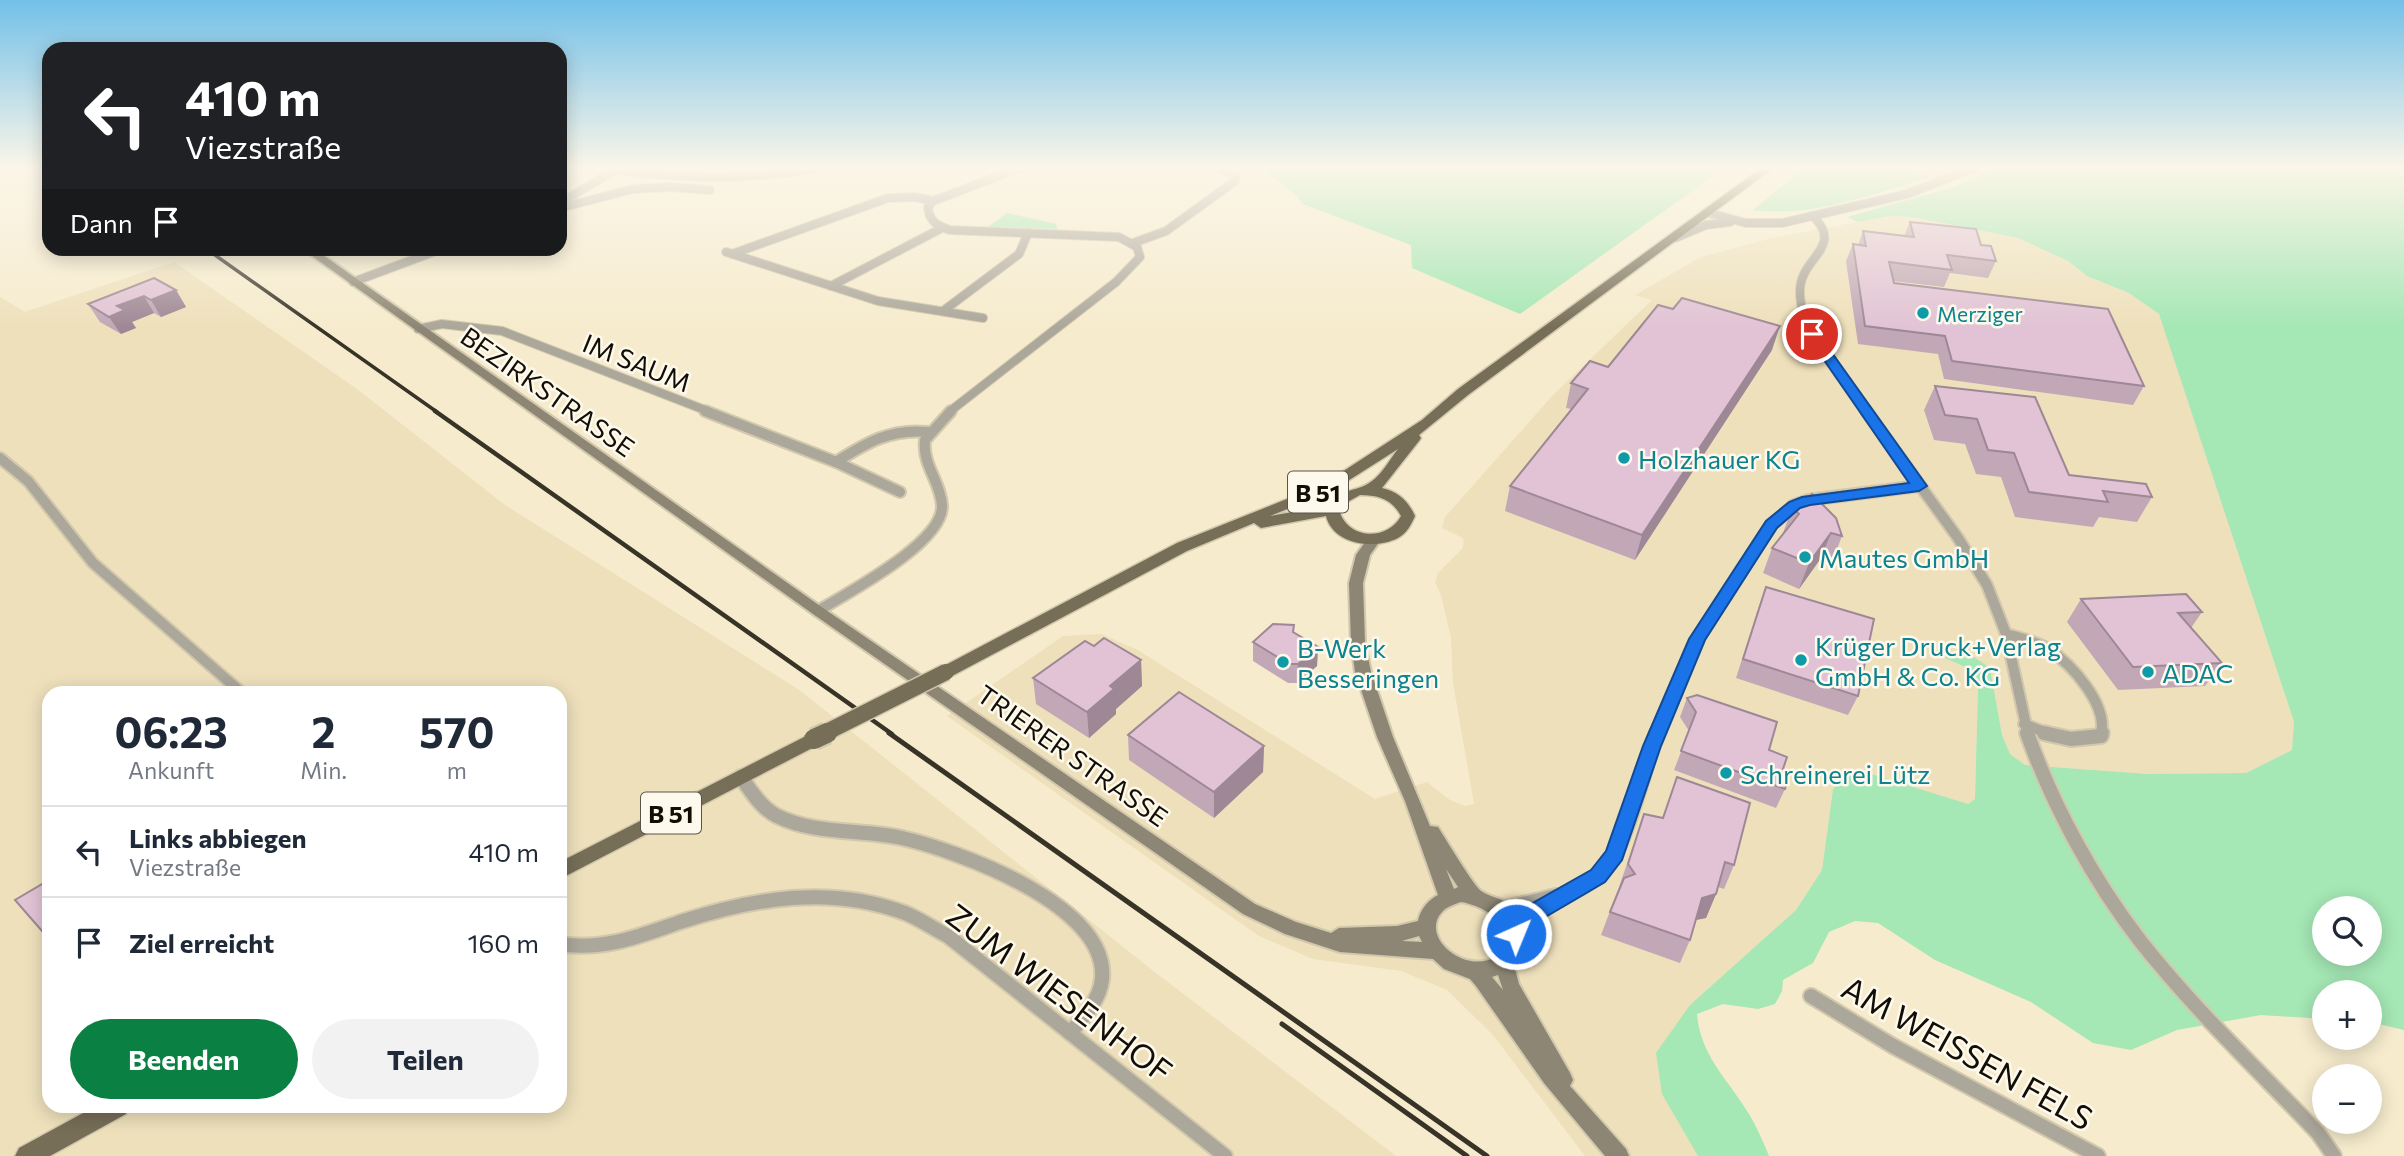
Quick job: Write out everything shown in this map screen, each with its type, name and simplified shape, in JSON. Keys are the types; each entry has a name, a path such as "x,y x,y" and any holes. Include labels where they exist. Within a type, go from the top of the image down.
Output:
{"main road":[{"name":"B 51","path":"567,867 1198,540 1327,488 1427,423 1463,392 1699,220"},
{"name":"B 51","path":"1366,490 1378,484 1427,423"},
{"name":"B 51","path":"1392,496 1389,489 1401,454"},
{"path":"1366,490 1392,496 1406,509 1406,524 1392,535 1375,538 1353,535 1339,527 1332,514 1342,496 1366,490"},
{"name":"B 51","path":"1198,540 1280,519 1332,514"},
{"path":"27,1156 105,1113"}],"street":[{"path":"825,220 729,253 878,301 983,318"},
{"path":"931,220 942,228 964,231 1104,234 1133,243 1166,231 1181,220"},
{"path":"1672,239 1706,225 1734,221 1770,224 1792,220"},
{"path":"1817,220 1822,226 1826,240 1800,282 1801,305 1806,321 1821,348 1976,564 1987,585 2006,634 2024,724 2053,797 2106,891 2140,940 2211,1021 2337,1155"},
{"path":"831,286 942,228"},
{"path":"943,311 1019,254 1028,233"},
{"path":"818,611 920,541 939,522 942,499 927,467 924,452 928,432 953,408 1133,267 1140,257 1133,243"},
{"name":"BEZIRKSTRASSE","path":"317,256 818,611"},
{"path":"353,282 423,256"},
{"name":"IM SAUM","path":"418,329 442,324 502,331 836,462 900,492"},
{"path":"836,462 892,431 912,429 928,432"},
{"path":"0,458 42,496 93,563 234,686"},
{"path":"1516,934 1502,909 1473,895 1448,897 1432,909 1426,927 1435,951 1459,968 1490,970 1504,963 1511,955 1516,934 1529,916 1598,876 1615,855 1652,746 1698,639 1771,525 1794,505 1808,500 1919,486"},
{"path":"1353,535 1359,567 1355,603 1363,672 1385,737 1413,801 1448,897"},
{"path":"1359,567 1375,538"},
{"name":"TRIERER STRASSE","path":"818,611 1249,909 1270,920 1339,944 1435,951"},
{"path":"2006,634 2026,639 2057,656 2092,699 2102,714 2104,726 2101,736 2074,741 2024,724"},
{"path":"741,777 765,808 776,816 797,823 899,838 938,848 1011,877 1063,909 1083,927 1099,955 1103,971 1098,994 1089,1011 1070,1033"},
{"path":"1413,801 1473,895"},
{"path":"1502,909 1569,892"},
{"name":"ZUM WIESENHOF","path":"567,946 606,946 741,903 785,896 863,901 907,914 948,936 1226,1156"},
{"name":"TRIERER STRASSE","path":"1303,932 1343,937 1375,936 1426,927"},
{"path":"1504,963 1510,986 1565,1084 1603,1139"},
{"path":"1474,971 1498,996 1530,1047 1576,1110 1619,1156"},
{"name":"AM WEISSEN FELS","path":"1811,996 1964,1085 2098,1156"}],"shaded area":[{"path":"1869,220 1928,220 2018,238 2068,261 2087,276 2129,293 2160,314 2294,722 2292,750 2246,773 2148,774 2025,765 2010,754 2002,735 1990,668 1944,653 1945,658 1974,671 1978,688 1975,799 1968,804 1865,773 1846,777 1833,789 1822,870 1796,910 1690,1005 1693,1143 1698,1156 1585,1156 1493,1035 1447,990 1401,971 1313,959 1259,936 947,716 1063,636 1101,634 1136,649 1375,799 1427,782 1450,800 1466,806 1474,804 1453,683 1451,638 1441,595 1435,582 1438,573 1462,549 1464,543 1463,538 1442,528 1445,517 1553,395 1652,300 1635,295 1701,257 1772,238"},
{"path":"174,262 357,389 505,505 798,689 1156,973 1396,1156 0,1156 0,297 25,312"}],"green space":[{"path":"998,220 1038,220 1056,224 1057,229 988,227"},
{"path":"1345,220 1652,220 1520,314 1412,268 1411,245"},
{"path":"1928,220 2404,220 2404,1030 2382,1025 2382,980 2312,980 2312,1018 2261,1015 2177,1030 2131,1050 2093,1043 2031,1002 1935,960 1878,923 1855,921 1829,932 1813,963 1783,980 1782,991 1775,1004 1758,1009 1723,1004 1697,1014 1704,1044 1753,1121 1769,1156 1698,1156 1662,1094 1656,1053 1690,1005 1796,910 1822,870 1833,789 1846,776 1865,772 1968,804 1975,799 1978,688 1974,671 1945,658 1943,653 1971,655 1990,668 2002,735 2010,754 2025,765 2148,774 2246,773 2292,750 2294,722 2159,314 2129,293 2087,276 2068,261 2018,238"}],"building":[{"name":"Merziger","path":"1910,222 1976,229 1981,245 1991,246 1996,261 1947,255 1952,270 1889,262 1894,283 2108,309 2144,386 1952,361 1945,336 1865,326 1853,244 1866,246 1863,231 1914,237"},
{"path":"154,278 176,290 151,300 144,296 117,306 125,310 109,317 88,304"},
{"name":"Holzhauer KG","path":"1682,298 1780,326 1642,535 1510,486 1588,389 1571,383 1590,361 1608,367 1658,305 1673,309"},
{"path":"1935,386 2035,397 2069,475 2146,484 2152,497 2103,491 2108,502 2029,492 2014,453 1988,450 1977,419 1945,415"},
{"path":"1812,494 1836,518 1842,536 1831,533 1809,563 1772,548 1799,514 1792,508 1802,505"},
{"name":"Krüger Druck+Verlag GmbH & Co. KG","path":"1766,587 1874,619 1858,696 1743,659"},
{"path":"2186,594 2202,612 2178,613 2222,663 2133,667 2081,599"},
{"path":"1273,624 1294,625 1293,632 1318,647 1298,664 1289,664 1253,642"},
{"path":"1104,638 1141,660 1110,686 1114,689 1087,712 1033,678 1085,641 1094,646"},
{"path":"1179,692 1264,746 1214,792 1128,735"},
{"path":"1697,695 1777,722 1769,750 1787,757 1783,769 1790,772 1785,789 1681,751 1696,712 1687,698"},
{"path":"1677,777 1750,803 1734,865 1725,862 1716,894 1702,898 1690,940 1610,912 1624,878 1635,874 1628,864 1644,814 1663,818"},
{"path":"42,884 42,931 15,900"}],"railway":[{"path":"216,256 437,412"},
{"path":"435,411 892,734"},
{"path":"889,733 1487,1156"},
{"path":"1282,1024 1467,1156"}],"place":[{"name":"Merziger","path":"1923,313"},
{"name":"Holzhauer KG","path":"1624,458"},
{"name":"Mautes GmbH","path":"1805,557"},
{"name":"Krüger Druck+Verlag GmbH & Co. KG","path":"1801,660"},
{"name":"B-Werk Besseringen","path":"1283,662"},
{"name":"ADAC","path":"2148,672"},
{"name":"Schreinerei Lütz","path":"1726,773"}],"route":[{"path":"1516,934 1529,916 1586,885 1606,868 1615,855 1652,746 1698,639 1771,525 1794,505 1808,500 1919,486 1812,334"}]}
